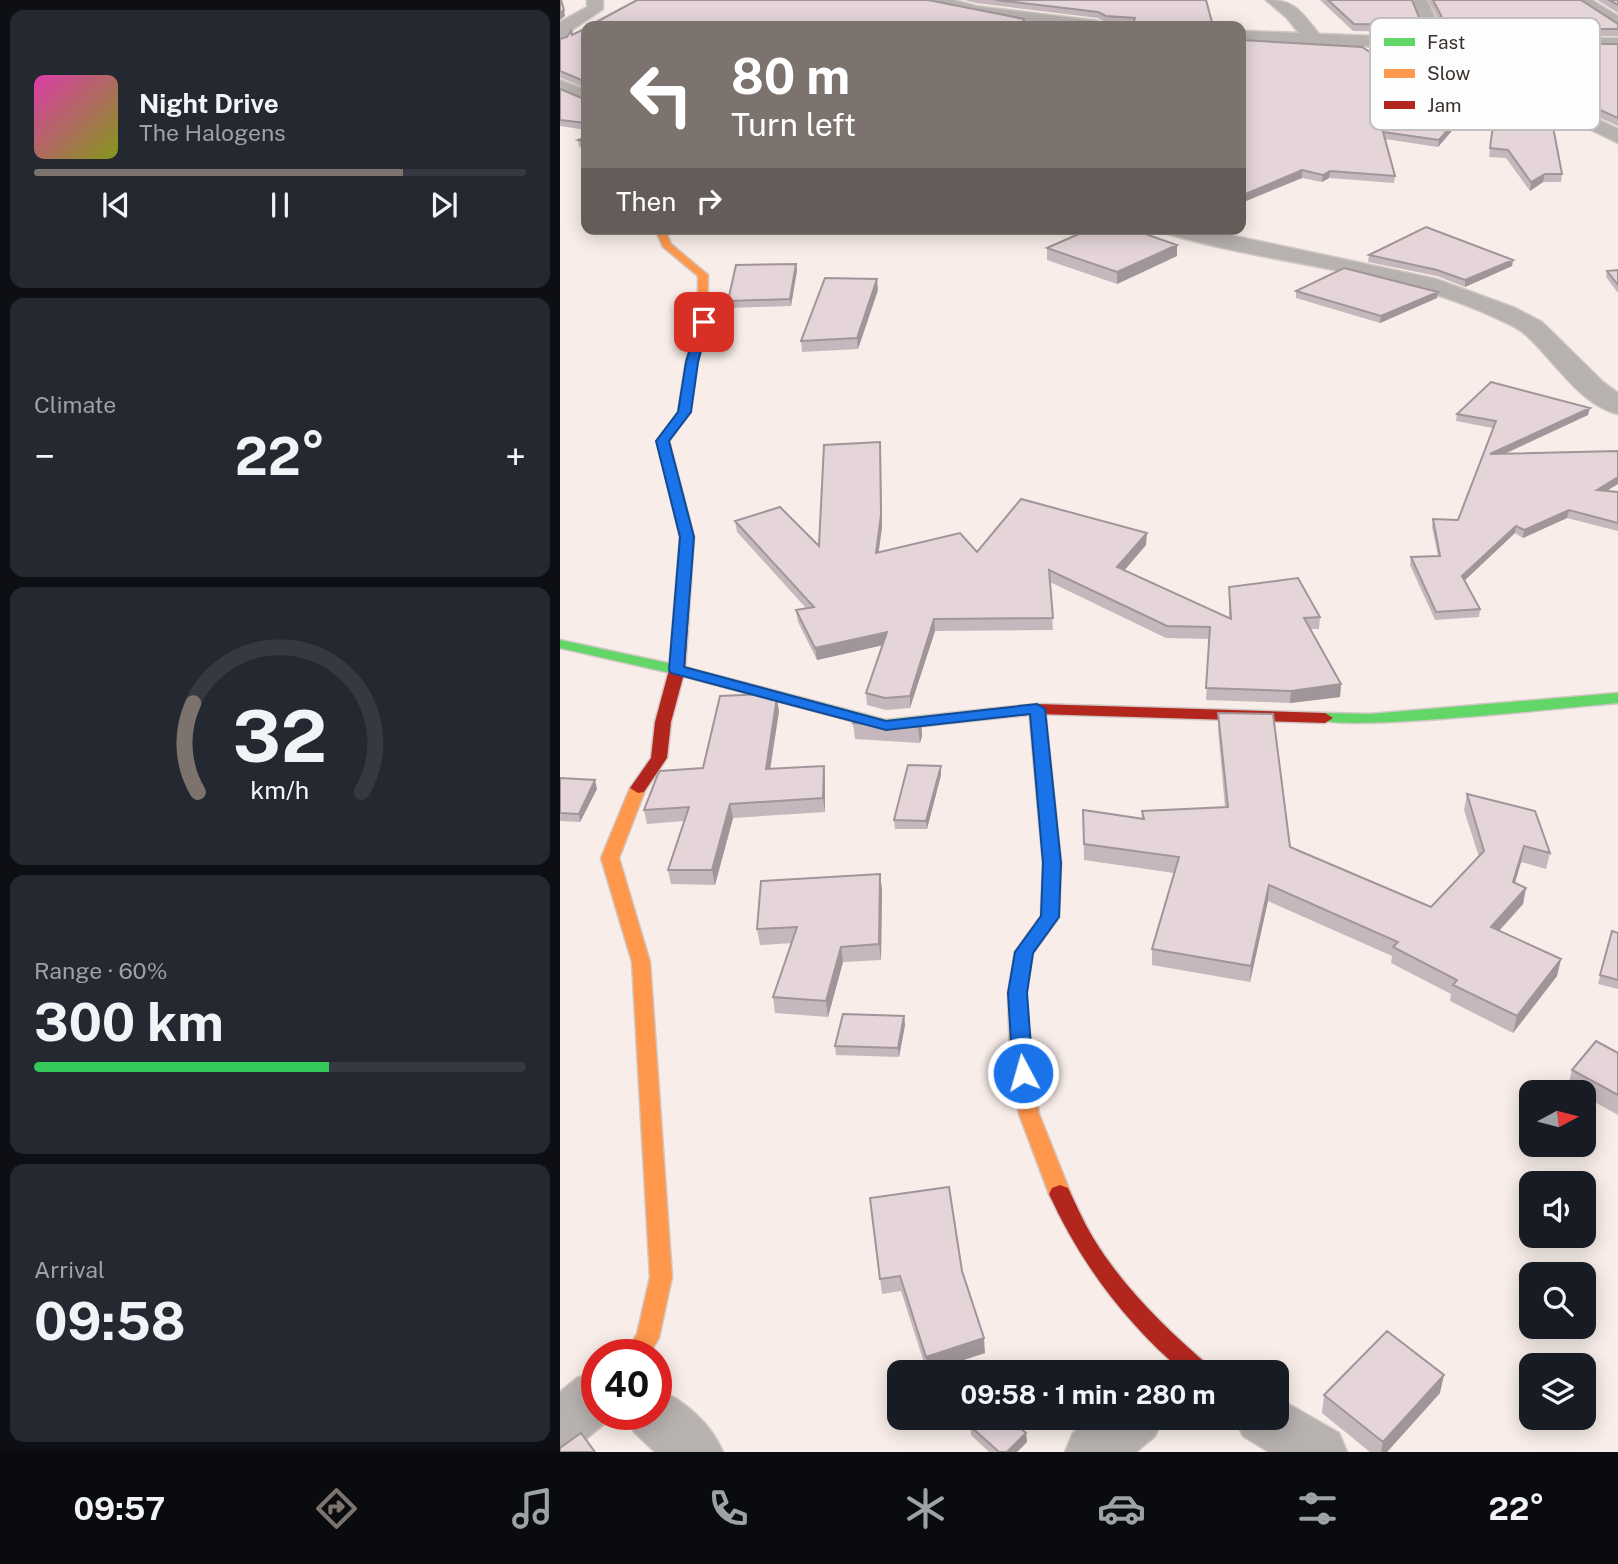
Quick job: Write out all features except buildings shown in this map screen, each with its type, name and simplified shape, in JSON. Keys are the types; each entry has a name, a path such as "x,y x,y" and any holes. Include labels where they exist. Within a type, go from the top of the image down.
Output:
{"street":[{"path":"564,41 566,26 595,9 595,0"},
{"path":"935,0 1016,21"},
{"path":"1274,0 1293,14 1312,37"},
{"path":"1419,0 1427,18"},
{"path":"1581,0 1618,24"},
{"path":"1246,36 1370,40"},
{"path":"1600,43 1618,43"},
{"path":"560,86 581,95"},
{"path":"1600,128 1618,138"},
{"path":"647,1339 661,1277 641,962 610,858 639,785 659,758 663,722 677,670 687,537 663,441 684,412 692,362 704,322 703,275 667,245 663,235"},
{"path":"1196,235 1223,243 1339,264 1427,284 1506,313 1533,327 1593,388 1618,406"},
{"path":"560,644 677,670 886,725 1037,709 1370,719 1618,698"},
{"path":"1037,709 1052,863 1050,917 1024,952 1017,993 1020,1053 1029,1114 1065,1206 1102,1271 1183,1360"},
{"path":"560,1426 581,1409"},
{"path":"671,1430 695,1452"},
{"path":"1093,1452 1120,1430"},
{"path":"1283,1430 1319,1452"}],"traffic: fast":[{"path":"560,644 677,670 886,725 988,714"},
{"path":"1325,718 1370,719 1618,698"}],"traffic: slow":[{"path":"663,235 667,245 703,275 703,318"},
{"path":"1037,709 1052,863 1050,917 1024,952 1017,993 1020,1053 1029,1114 1060,1194"},
{"path":"638,788 610,858 641,962 661,1277 647,1339"}],"traffic: jam":[{"path":"638,788 659,758 663,722 677,670 687,537 663,441 684,412 692,361 703,318"},
{"path":"988,714 1037,709 1325,718"},
{"path":"1060,1194 1101,1269 1138,1313 1185,1360"}],"route":[{"path":"704,322 692,362 684,412 663,441 687,537 677,670 886,725 1037,709 1052,863 1050,917 1024,952 1017,993 1023,1073"}]}
